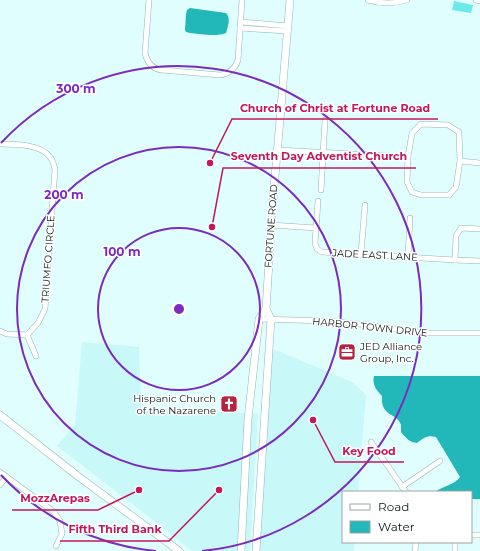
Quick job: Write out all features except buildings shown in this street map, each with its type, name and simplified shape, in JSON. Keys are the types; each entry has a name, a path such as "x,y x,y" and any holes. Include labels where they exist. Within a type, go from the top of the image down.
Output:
{"street":[{"path":"149,0 145,52 147,60 153,68 157,70 220,74 228,73 236,66 238,60 242,0"},
{"name":"FORTUNE ROAD","path":"271,319 266,309 273,191 278,150 290,0"},
{"path":"368,0 386,4 407,0"},
{"path":"476,0 480,1"},
{"path":"241,22 287,29"},
{"path":"240,28 287,29"},
{"path":"321,190 325,120"},
{"path":"421,124 448,125 459,132 460,161 456,187 449,195 421,195 412,192 407,182 408,157 412,133 421,124"},
{"name":"TRIUMFO CIRCLE","path":"0,144 16,144 39,148 50,157 55,169 45,309 38,323 27,335"},
{"path":"278,150 408,157"},
{"path":"460,161 480,163"},
{"name":"JADE EAST LANE","path":"318,201 315,243 317,249 322,252 480,261"},
{"path":"361,254 365,205"},
{"path":"408,257 410,218"},
{"path":"271,225 316,228"},
{"path":"455,260 456,236 461,228 480,229"},
{"path":"241,551 248,419 259,319 266,309"},
{"name":"HARBOR TOWN DRIVE","path":"259,319 328,321 369,325 422,333 480,333"},
{"path":"256,551 271,319"},
{"path":"0,331 7,334 27,335 36,356"},
{"path":"0,414 79,477 178,551"},
{"path":"371,442 405,491"},
{"path":"402,487 440,461"},
{"path":"0,472 54,512 60,521 62,534 56,546"},
{"path":"0,485 6,477"}],"shaded area":[{"path":"454,1 473,5 471,13 452,10"},
{"path":"82,342 139,347 141,407 258,414 250,551 192,551 57,446 75,425"},
{"path":"269,347 352,382 366,395 358,491 342,491 342,543 355,543 354,551 256,551"}],"water":[{"path":"190,8 226,13 229,20 226,33 213,35 186,32 186,14 187,10"},
{"path":"374,376 480,376 480,499 472,499 472,491 436,491 455,482 460,477 436,437 433,436 424,438 417,443 406,438 401,432 401,425 399,421 384,408 382,396 376,389"}],"place":[{"name":"Church of Christ at Fortune Road","path":"210,163"},
{"name":"Seventh Day Adventist Church","path":"212,227"},
{"name":"JED Alliance Group, Inc.","path":"347,352"},
{"name":"Hispanic Church of the Nazarene","path":"229,404"},
{"name":"Key Food","path":"313,420"},
{"name":"MozzArepas","path":"139,490"},
{"name":"Fifth Third Bank","path":"219,490"}]}
